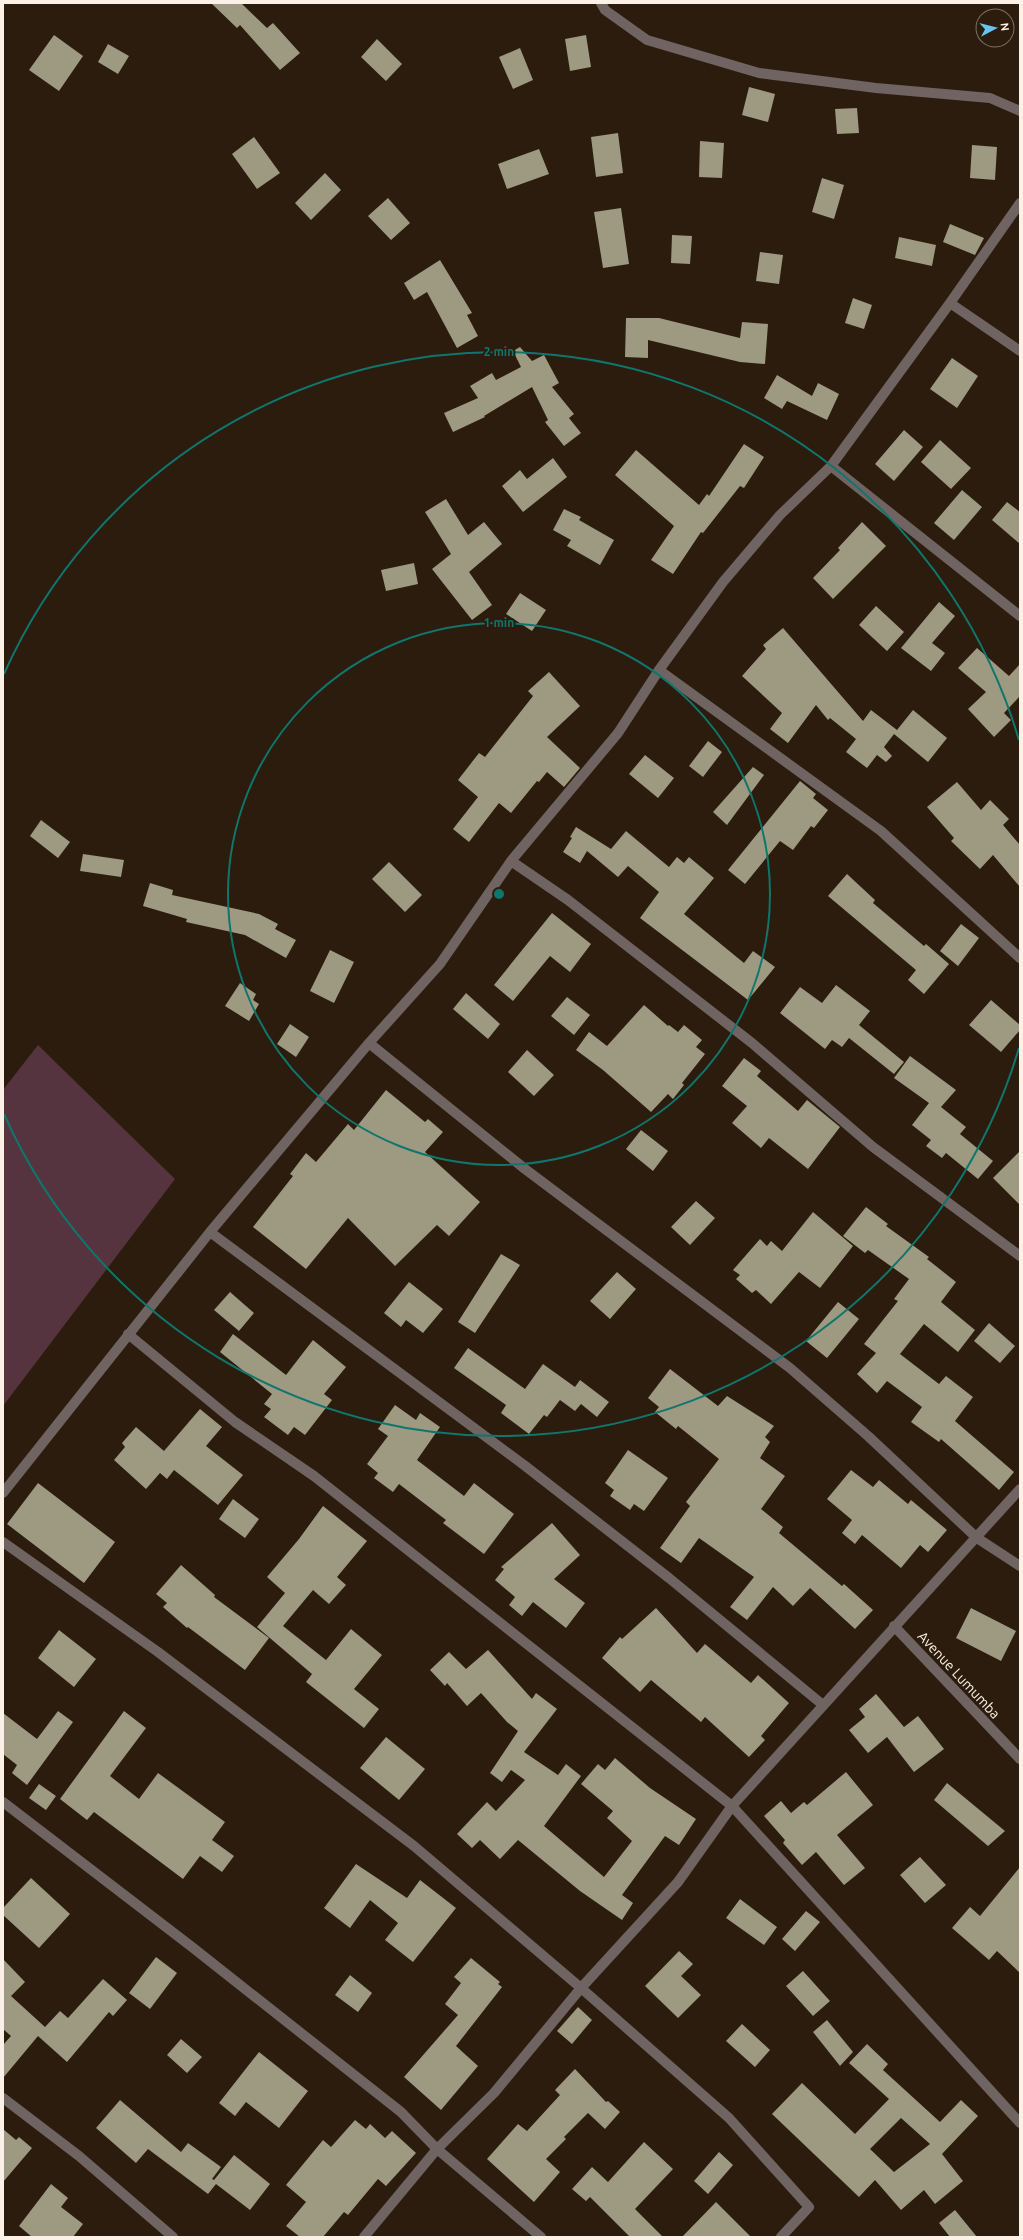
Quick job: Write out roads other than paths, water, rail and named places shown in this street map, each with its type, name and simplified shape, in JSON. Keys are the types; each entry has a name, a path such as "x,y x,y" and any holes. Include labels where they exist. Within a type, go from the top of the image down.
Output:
{"street":[{"path":"601,3 605,10 647,40 760,73 876,88 990,98 1020,111"},
{"path":"3,1493 210,1232 369,1043 440,964 511,861 618,733 659,670 723,582 780,515 831,466 950,303 1020,203"},
{"path":"950,303 1020,351"},
{"path":"831,466 1020,616"},
{"path":"659,670 881,831 1020,958"},
{"path":"511,861 568,900 752,1043 873,1147 1020,1256"},
{"path":"369,1043 525,1169 790,1368 868,1436 977,1538 1020,1566"},
{"path":"210,1232 530,1469 669,1578 823,1705"},
{"path":"128,1334 235,1422 314,1476 732,1806 1020,2123"},
{"path":"368,2236 437,2149 494,2092 581,1988 678,1882 732,1806 894,1626 977,1538 1020,1488"},
{"path":"3,1542 158,1652 312,1767 414,1846 581,1988 729,2118 809,2207 781,2237"},
{"name":"Avenue Lumumba","path":"894,1626 1020,1760"},
{"path":"3,1802 192,1947 401,2112 437,2149 541,2237"},
{"path":"3,2098 79,2156 173,2237"}]}
